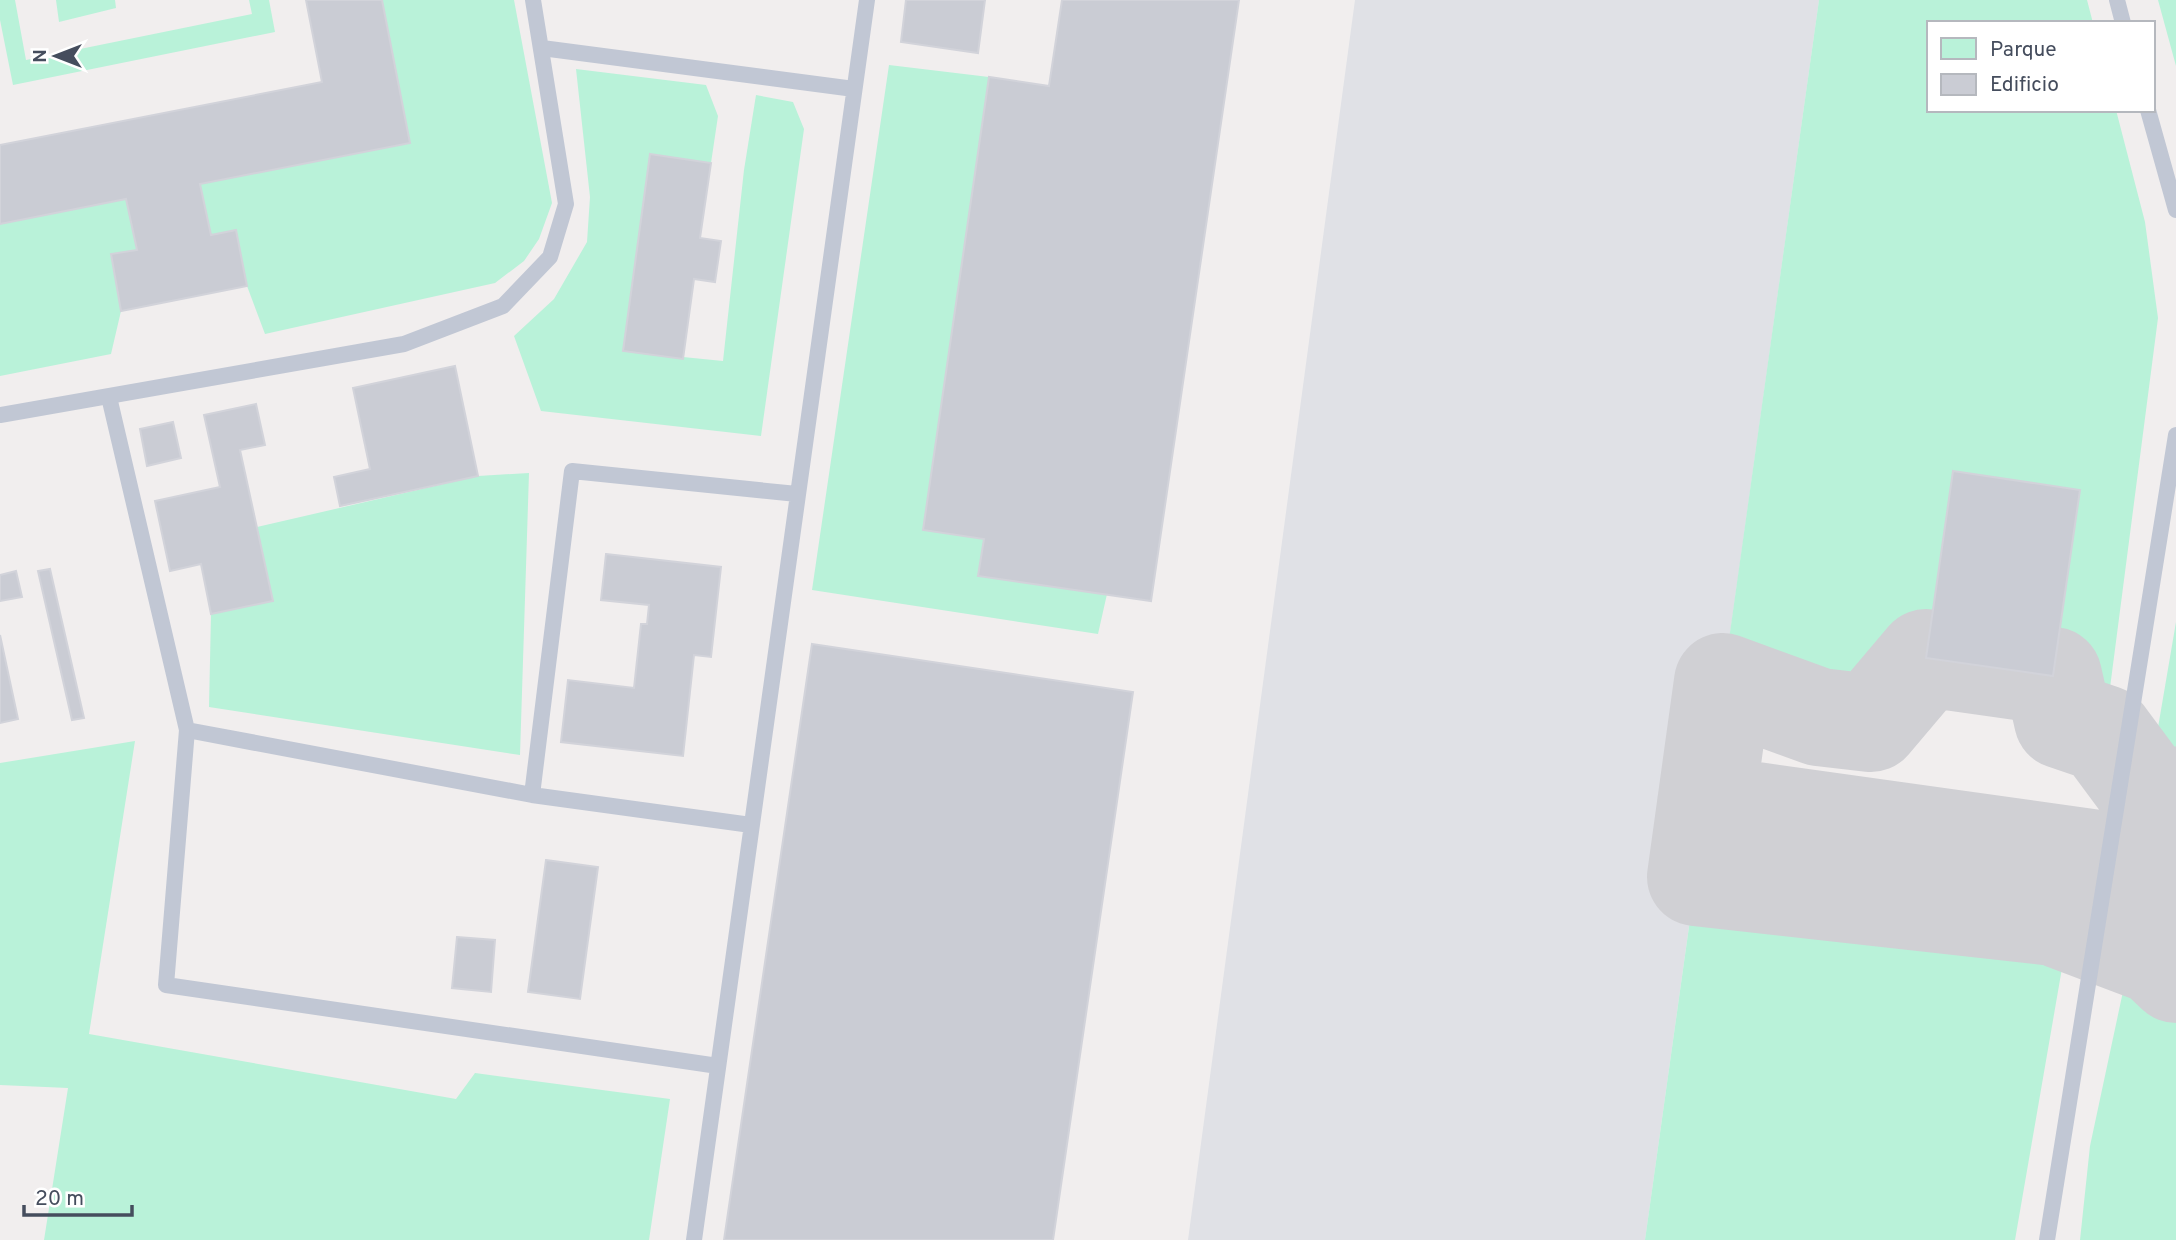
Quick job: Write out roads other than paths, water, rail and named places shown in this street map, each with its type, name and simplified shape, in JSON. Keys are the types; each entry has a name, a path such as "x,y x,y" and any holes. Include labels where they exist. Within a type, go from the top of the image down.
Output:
{"lane":[{"path":"0,415 404,344 503,306 550,257 566,204 533,0"},
{"path":"694,1240 867,0"},
{"path":"2117,0 2122,21"},
{"path":"542,48 854,89"},
{"path":"2149,112 2176,209"},
{"path":"109,397 187,730 166,985 718,1066"},
{"path":"2048,1240 2176,435"},
{"path":"533,795 572,471 797,494"},
{"path":"187,730 533,795 751,825"}]}
